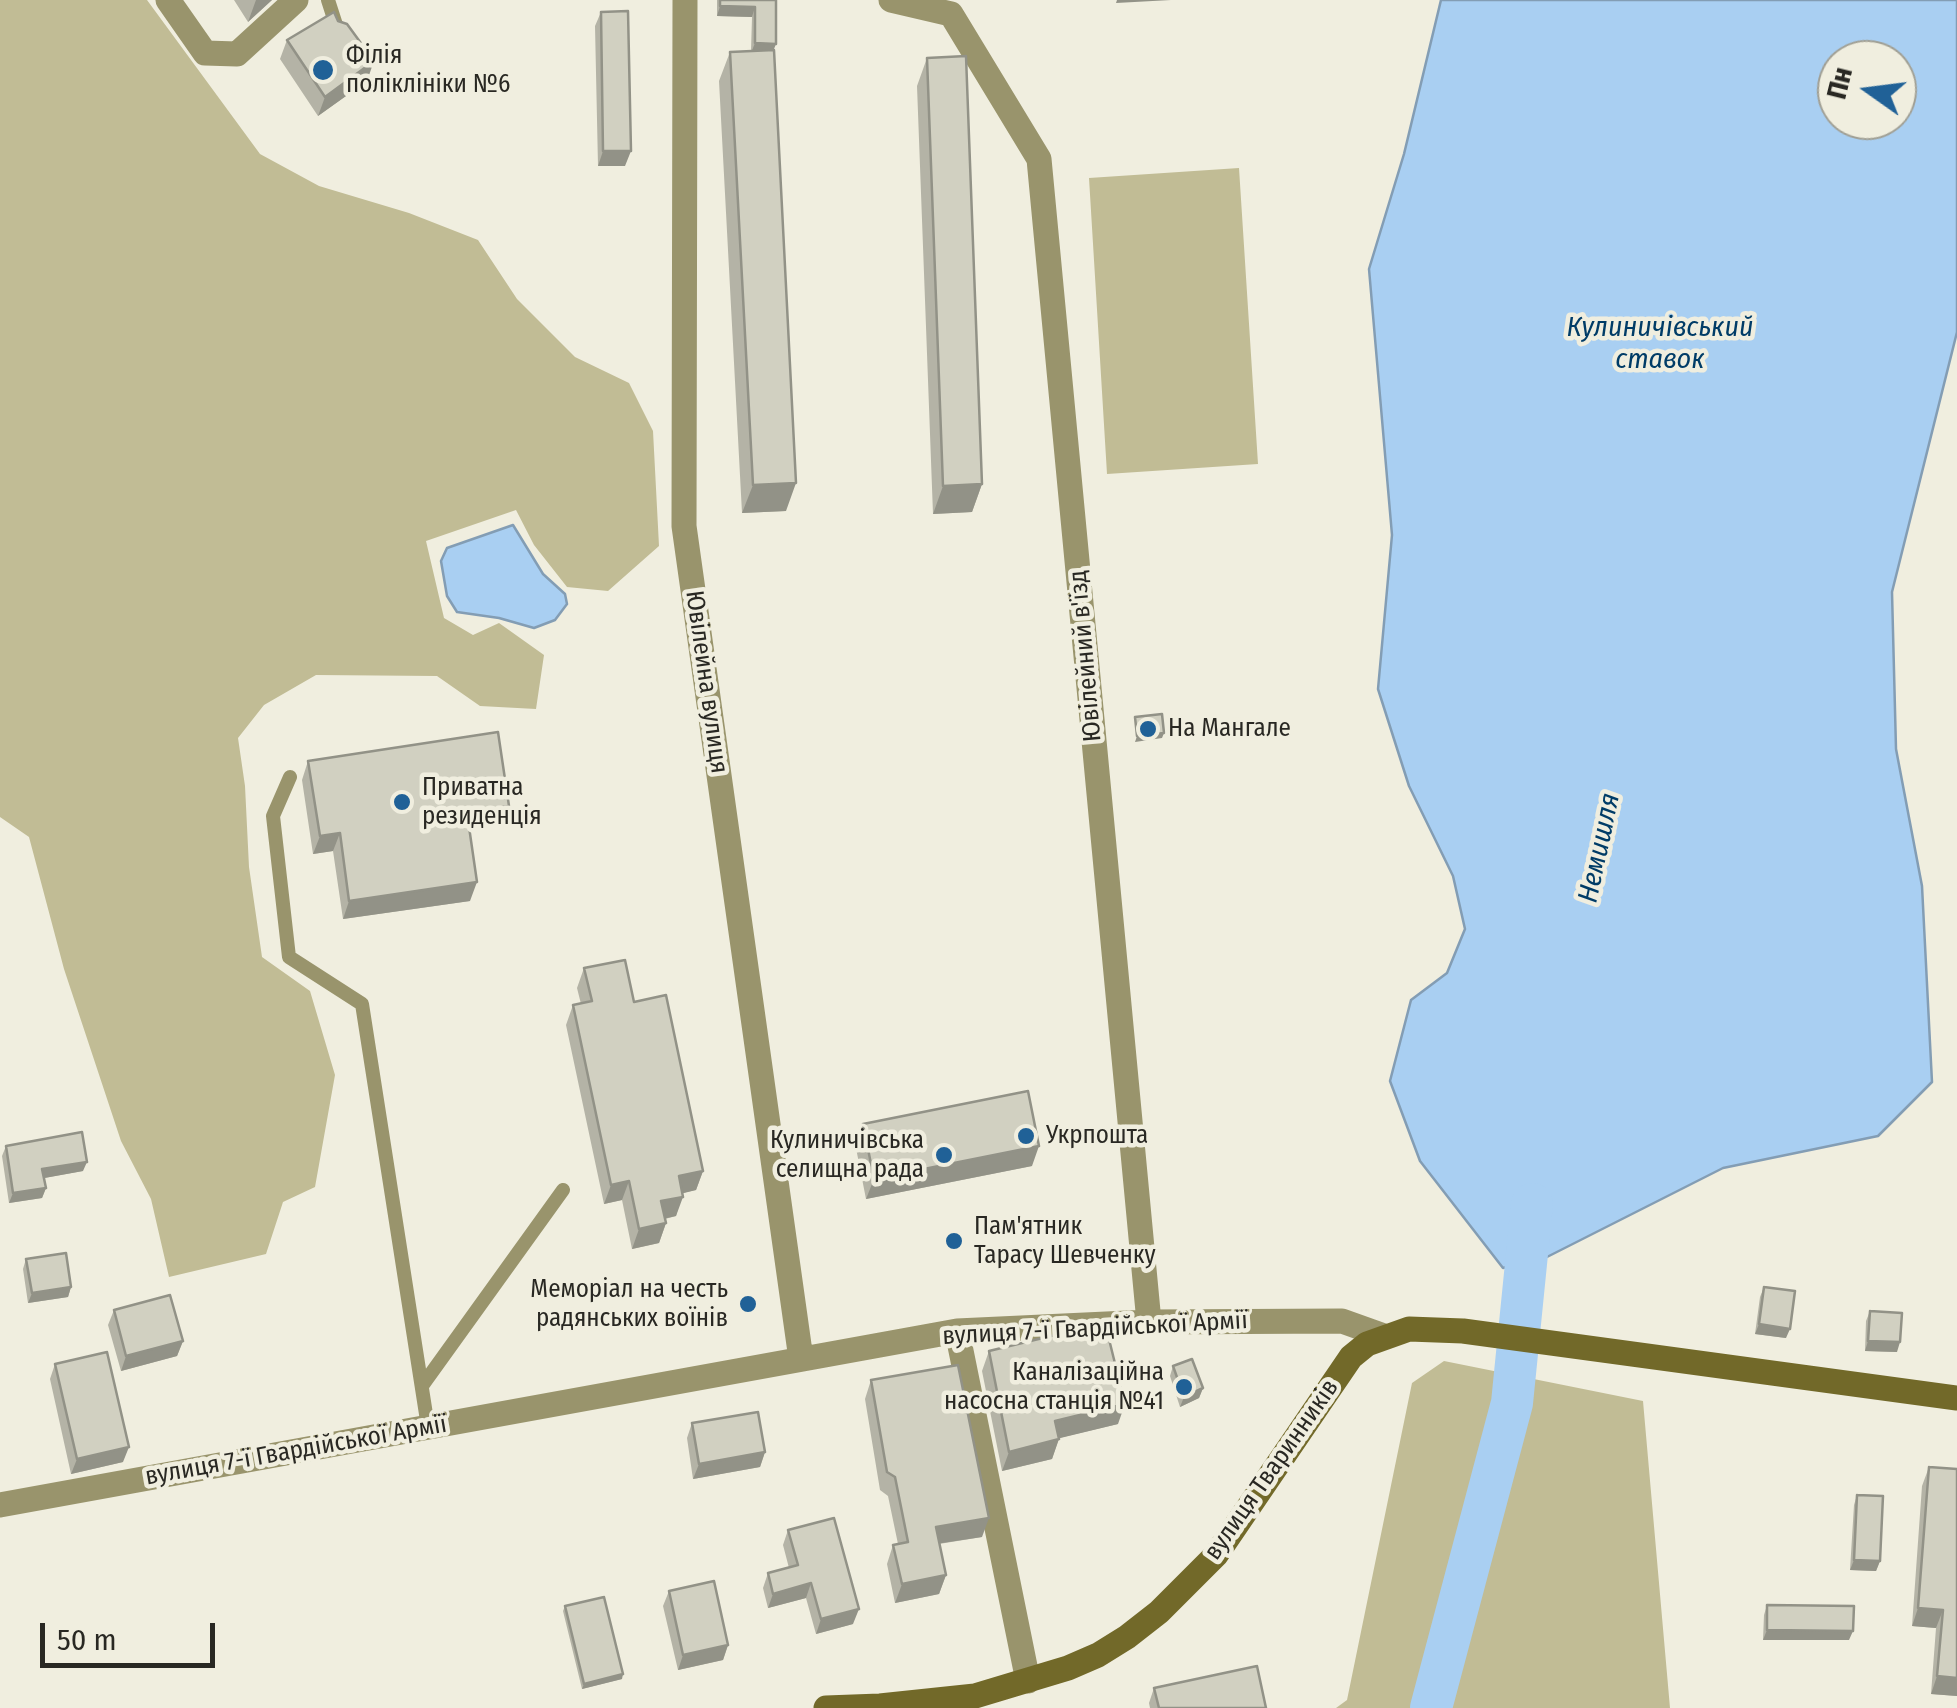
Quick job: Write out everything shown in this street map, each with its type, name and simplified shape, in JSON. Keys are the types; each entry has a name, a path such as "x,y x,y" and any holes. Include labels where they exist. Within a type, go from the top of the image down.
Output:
{"main road":[{"name":"вулиця 7-ї Гвардійської Армії","path":"1384,1336 1409,1329 1463,1330 1957,1398"},
{"name":"вулиця Тваринників","path":"826,1708 975,1696 1068,1668 1127,1637 1159,1612 1216,1555 1351,1358 1384,1336"}],"street":[{"path":"168,0 206,53 237,54 296,0"},
{"name":"Ювілейна вулиця","path":"685,0 684,526 801,1360"},
{"name":"Ювілейний в'їзд","path":"891,0 950,14 1039,158 1148,1322"},
{"name":"вулиця 7-ї Гвардійської Армії","path":"0,1505 958,1331 1148,1322 1342,1321 1384,1336"},
{"path":"958,1331 1028,1681"}],"lane":[{"path":"328,0 339,33"},
{"path":"290,777 273,816 289,957 362,1004 428,1427"},
{"path":"422,1386 564,1190"}],"shaded area":[{"path":"0,0 147,0 260,154 319,186 409,213 478,240 517,299 575,357 629,383 653,431 659,546 608,591 567,587 534,545 516,510 426,541 444,618 473,635 499,623 544,655 536,709 480,706 437,676 316,675 264,705 238,738 249,867 262,957 310,991 335,1075 315,1187 283,1202 266,1254 169,1277 151,1199 121,1141 64,969 29,837 0,817"},
{"path":"1239,168 1258,464 1107,474 1089,178"},
{"path":"1444,1361 1643,1401 1670,1708 1336,1708 1347,1700 1412,1383"}],"water":[{"name":"Кулиничівський ставок","path":"1441,0 1957,0 1957,332 1892,592 1896,749 1922,886 1932,1082 1878,1136 1723,1168 1545,1258 1503,1268 1420,1161 1390,1081 1411,1000 1447,973 1465,929 1453,876 1409,786 1378,689 1392,535 1369,269 1404,154"},
{"path":"513,525 543,574 565,594 567,604 555,620 534,628 457,612 447,596 441,561 447,548"}],"building":[{"path":"720,0 776,0 776,44 755,43 755,7 720,6"},
{"path":"628,11 631,151 603,151 601,12"},
{"path":"334,12 374,61 325,97 287,40"},
{"path":"774,50 796,483 753,485 730,52"},
{"path":"966,56 982,484 943,486 927,58"},
{"path":"1162,714 1164,733 1137,736 1135,717"},
{"path":"498,732 509,806 467,813 477,882 349,901 340,833 320,836 308,761"},
{"path":"625,960 634,1002 666,995 703,1171 679,1176 683,1197 661,1201 666,1223 639,1229 629,1181 611,1185 573,1005 592,1001 584,968"},
{"name":"Кулиничівська селищна рада","path":"1028,1091 1039,1146 874,1179 863,1124"},
{"path":"82,1132 87,1162 42,1169 46,1188 13,1193 6,1146"},
{"path":"66,1253 71,1287 32,1293 26,1259"},
{"path":"1764,1287 1795,1291 1790,1329 1759,1324"},
{"path":"170,1295 183,1341 126,1356 114,1310"},
{"path":"1870,1311 1902,1313 1900,1342 1868,1341"},
{"path":"1105,1323 1125,1404 1055,1421 1059,1439 1009,1452 989,1351"},
{"path":"107,1352 129,1447 77,1459 55,1364"},
{"path":"1192,1359 1203,1388 1184,1397 1173,1366"},
{"path":"958,1365 989,1518 936,1527 946,1575 902,1584 893,1545 908,1542 895,1477 887,1472 871,1380"},
{"path":"758,1412 765,1452 699,1464 692,1423"},
{"path":"1929,1467 1957,1469 1957,1678 1937,1676 1943,1610 1918,1608"},
{"path":"1857,1495 1883,1496 1880,1561 1854,1560"},
{"path":"834,1518 859,1609 821,1619 811,1583 773,1594 768,1573 798,1565 788,1530"},
{"path":"714,1581 728,1645 683,1655 669,1591"},
{"path":"604,1597 623,1674 584,1684 565,1606"},
{"path":"1767,1605 1854,1606 1853,1631 1767,1630"},
{"path":"1257,1666 1266,1708 1159,1708 1154,1688"}],"waterway":[{"name":"Немишля","path":"1431,1708 1512,1403 1532,1204"}],"place":[{"name":"Філія поліклініки №6","path":"323,70"},
{"name":"На Мангале","path":"1148,729"},
{"name":"Приватна резиденція","path":"402,802"},
{"name":"Укрпошта","path":"1026,1136"},
{"name":"Кулиничівська селищна рада","path":"944,1155"},
{"name":"Пам'ятник Тарасу Шевченку","path":"954,1241"},
{"name":"Меморіал на честь радянських воїнів","path":"748,1304"},
{"name":"Каналізаційна насосна станція №41","path":"1184,1387"}]}
